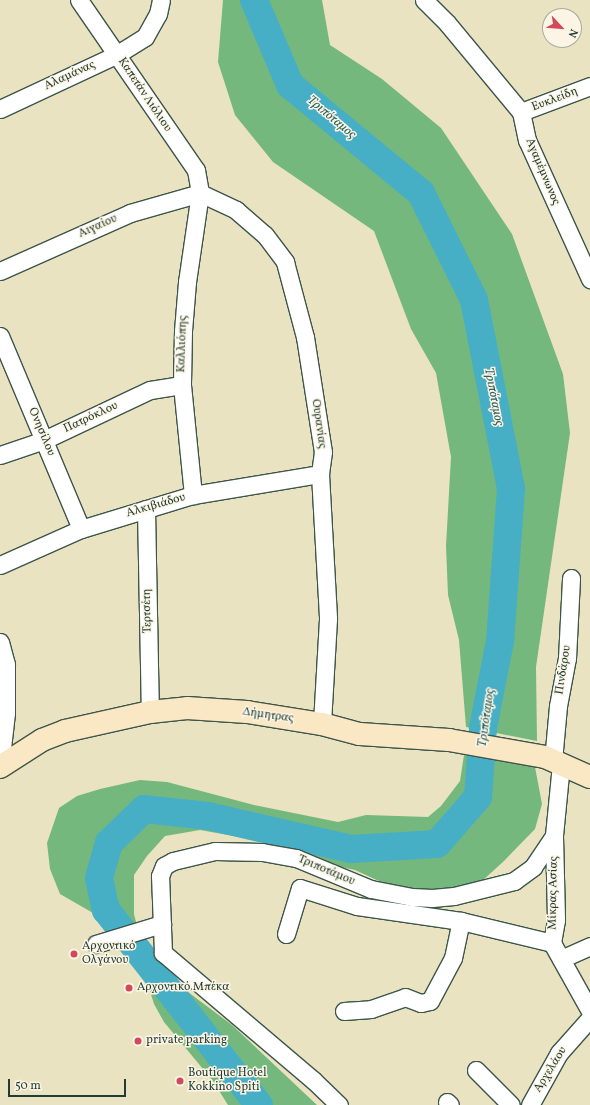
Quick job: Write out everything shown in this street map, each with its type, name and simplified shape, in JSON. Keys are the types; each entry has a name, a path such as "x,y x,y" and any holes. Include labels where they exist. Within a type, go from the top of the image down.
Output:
{"street":[{"name":"Καπετάν Λιόλιου","path":"79,0 196,170 200,193"},
{"name":"Αλαμάνας","path":"0,109 116,55 145,36 158,14 161,0"},
{"name":"Αγαμέμνωνος","path":"424,0 521,112 527,140 590,279"},
{"name":"Ευκλείδη","path":"521,112 590,86"},
{"name":"Αιγαίου","path":"0,271 130,213 200,193"},
{"name":"Καλλιόπης","path":"193,495 182,384 186,289 200,193"},
{"name":"Ουρανίας","path":"200,193 236,210 265,235 285,262 305,337 323,452 320,474 328,618 322,724"},
{"name":"Ονησίλου","path":"0,336 81,529"},
{"name":"Πατρόκλου","path":"0,455 44,440 150,390 182,384"},
{"name":"Αλκιβιάδου","path":"0,565 81,529 193,495 320,474"},
{"name":"Τερτσέτη","path":"146,509 150,712"},
{"name":"Πινδάρου","path":"553,761 558,706 567,658 571,578"},
{"path":"0,642 6,664 0,766"},
{"name":"Δήμητρας","path":"0,766 42,740 54,735 150,712 187,708 247,712 322,724 360,734 449,740 553,761 590,776"},
{"name":"Μίκρας Ασίας","path":"553,761 556,920 552,942 590,1012"},
{"name":"Τριποτάμου","path":"339,1105 313,1080 163,953 162,871 168,863 189,856 215,851 262,852 296,858 371,889 412,897 432,898 454,896 514,882 533,867 554,836"},
{"name":"Τριποτάμου","path":"286,934 300,888 357,906 461,921 552,942"},
{"path":"344,1012 370,1009 405,998 420,1003 430,1001 453,958 461,921"},
{"path":"96,944 162,924"},
{"path":"561,959 590,946"},
{"name":"Αρχελάου","path":"530,1105 559,1054 590,1018"},
{"path":"476,1070 511,1105"}],"green space":[{"path":"223,0 322,0 330,45 382,79 441,128 512,234 563,374 570,433 536,667 537,741 466,727 459,640 448,595 446,546 451,457 436,373 411,329 374,231 273,162 235,115 218,62"},
{"path":"464,755 535,767 542,804 535,829 504,861 482,881 452,891 405,893 355,870 314,861 292,849 268,842 200,830 165,836 147,856 134,875 134,914 138,930 113,937 93,913 60,894 50,869 47,843 59,808 77,796 100,789 140,780 167,782 254,805 338,822 366,815 428,817 441,806 460,781"},
{"path":"139,933 158,962 184,989 232,1025 317,1105 228,1105 213,1081 164,1022 154,1004 147,982 116,941"}],"waterway":[{"name":"Τριπόταμος","path":"254,0 290,85 421,193 474,300 511,489 500,641 483,728 478,797 437,844 351,849 208,816 144,809 109,843 99,878 106,910 259,1105"}],"place":[{"name":"Αρχοντικό Ολγάνου","path":"74,954"},
{"name":"Αρχοντικό Μπέκα","path":"129,988"},
{"name":"private parking","path":"138,1041"},
{"name":"Boutique Hotel Kokkino Spiti","path":"180,1081"}]}
